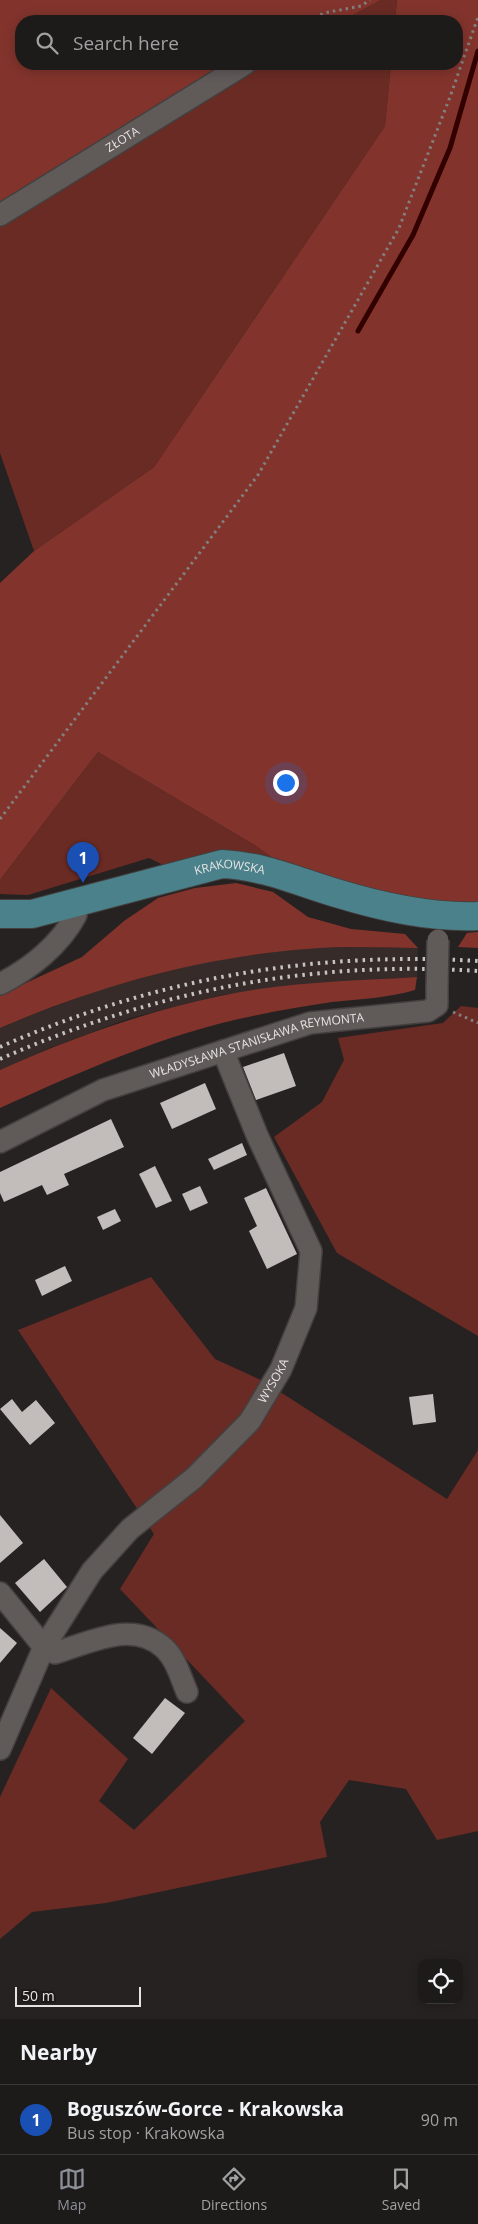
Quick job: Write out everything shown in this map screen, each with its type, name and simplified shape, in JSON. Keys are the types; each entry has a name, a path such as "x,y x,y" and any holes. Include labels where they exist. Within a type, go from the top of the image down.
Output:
{"main road":[{"name":"KRAKOWSKA","path":"0,914 32,914 222,864 248,866 399,910 454,922"}],"street":[{"name":"ZŁOTA","path":"0,215 236,70"},
{"path":"0,984 34,962 58,940 76,915 74,902"},
{"path":"437,996 454,922"},
{"name":"WŁADYSŁAWA STANISŁAWA REYMONTA","path":"0,1142 103,1090 310,1023 428,1011 437,996"},
{"name":"WYSOKA","path":"0,1749 44,1647 92,1571 130,1529 194,1478 250,1421 281,1369 306,1308 311,1251 258,1135 223,1051"},
{"path":"0,1593 44,1647 55,1653 106,1636 131,1634 149,1638 165,1648 176,1665 187,1692"}],"path":[{"path":"320,15 361,6 370,0"},
{"path":"463,60 478,17"},
{"path":"0,819 258,475 399,228 459,70"},
{"path":"437,996 478,1023"}],"shaded area":[{"path":"0,0 381,0 353,15 15,15 15,70 225,70 0,209"},
{"path":"381,0 397,0 396,15 353,15"},
{"path":"397,0 478,0 478,905 402,903 288,869 256,846 98,752 0,880 0,583 34,551 154,467 385,126 390,70 463,70 463,15 396,15"},
{"path":"256,70 390,70 385,126 154,467 34,551 0,453 0,222 120,148"},
{"path":"98,752 256,846 288,869 237,853 194,856 167,867 149,858 28,895 0,894 0,880"},
{"path":"236,883 273,892 308,917 351,929 405,934 418,948 321,948 267,953 189,966 74,999 0,1028 0,995 82,957 124,921 158,898 195,888"},
{"path":"478,932 478,948 458,947 467,933"},
{"path":"308,948 418,948 417,977 309,984 221,995 130,1018 47,1049 0,1070 0,1028 34,1014 108,987 212,960"},
{"path":"417,977 415,990 405,993 332,1002 263,1014 155,1043 93,1067 0,1108 0,1070 54,1047 136,1018 192,1002 244,991 318,983"},
{"path":"461,1006 478,1008 478,1336 337,1253 274,1137 322,1102 344,1060 338,1038 443,1023"},
{"path":"151,1277 215,1359 263,1381 447,1499 478,1450 478,1831 437,1840 406,1789 349,1780 320,1822 327,1857 106,1903 32,1912 0,1939 0,1797 51,1688 128,1759 99,1801 134,1830 245,1721 120,1589 154,1534 18,1330"}],"building":[{"path":"284,1053 296,1086 256,1100 243,1067"},
{"path":"205,1083 216,1109 172,1129 160,1103"},
{"path":"111,1119 124,1147 64,1174 69,1185 47,1195 42,1185 4,1202 0,1193 0,1172"},
{"path":"242,1143 247,1155 214,1170 208,1159"},
{"path":"155,1166 172,1201 156,1208 139,1174"},
{"path":"200,1186 208,1203 190,1211 182,1194"},
{"path":"266,1188 297,1254 267,1269 249,1231 257,1226 244,1198"},
{"path":"115,1209 121,1221 103,1230 97,1217"},
{"path":"65,1266 72,1281 42,1296 35,1280"},
{"path":"433,1394 436,1422 413,1425 409,1397"},
{"path":"12,1399 22,1412 36,1400 55,1423 30,1445 0,1409"},
{"path":"0,1515 23,1543 0,1563"},
{"path":"44,1559 67,1587 40,1612 15,1583"},
{"path":"0,1628 17,1643 0,1663"},
{"path":"165,1698 185,1713 152,1754 133,1738"}],"waterway":[{"path":"358,331 413,235 450,148 478,51"}],"railway":[{"path":"0,1047 58,1023 116,1003 175,987 234,975 294,966 354,961 416,959 478,961"},
{"path":"0,1059 58,1035 116,1015 175,998 234,985 293,976 354,971 415,969 478,971"}],"place":[{"name":"Boguszów-Gorce - Krakowska","path":"83,883"}]}
